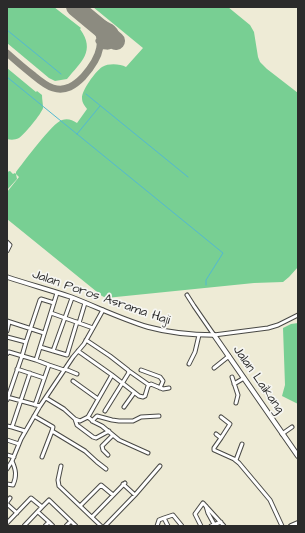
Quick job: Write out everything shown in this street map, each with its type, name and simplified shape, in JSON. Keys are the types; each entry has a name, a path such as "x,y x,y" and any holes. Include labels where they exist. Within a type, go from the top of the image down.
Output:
{"main road":[{"name":"Jalan Laikang","path":"214,335 282,434 296,450 298,456"},
{"path":"291,526 298,523"}],"street":[{"path":"7,242 10,245 7,251"},
{"name":"Jalan Poros Asrama Haji","path":"7,277 57,292 149,327 177,334 214,335"},
{"path":"36,360 57,292"},
{"path":"187,295 214,335 268,328 278,325 298,314"},
{"path":"53,351 72,298"},
{"path":"40,406 21,400 7,398 40,300 54,303"},
{"path":"67,355 85,303"},
{"path":"7,469 25,431 40,406 86,340 103,310"},
{"path":"51,313 93,328"},
{"path":"7,331 8,322 44,333"},
{"path":"189,364 195,352 199,335"},
{"path":"7,337 26,342"},
{"path":"86,340 149,385 152,384 164,389 169,388"},
{"path":"40,347 73,357"},
{"path":"78,351 138,396 144,396 149,385"},
{"path":"7,353 9,352 36,360 77,374"},
{"path":"214,368 229,356"},
{"path":"35,405 49,365"},
{"path":"17,369 44,378"},
{"path":"141,370 160,376 163,381 160,388"},
{"path":"105,412 129,371"},
{"path":"12,427 30,373"},
{"path":"46,398 80,421 88,417 112,375"},
{"path":"232,377 238,395 236,403"},
{"path":"234,384 244,378"},
{"path":"73,381 98,399"},
{"path":"124,407 134,393"},
{"path":"34,416 53,426 42,457"},
{"path":"92,421 97,416 124,421 143,417 159,416"},
{"path":"88,417 121,441 148,453"},
{"path":"221,417 230,424 214,450 236,460 248,473 270,500 282,526"},
{"path":"75,419 77,425 93,437 96,438 109,431"},
{"path":"7,426 25,431"},
{"path":"282,434 292,427"},
{"path":"52,431 85,451 106,469"},
{"path":"216,434 221,438"},
{"path":"108,455 103,450 102,446 113,435"},
{"path":"7,440 19,444"},
{"path":"236,460 242,444"},
{"path":"7,455 14,457"},
{"path":"7,484 13,485 16,476 15,467 12,461"},
{"path":"61,466 58,480 59,485 101,526"},
{"path":"105,526 160,466"},
{"path":"92,517 124,483 135,495"},
{"path":"80,506 101,485 113,495"},
{"path":"10,498 7,503 17,512"},
{"path":"10,526 7,523 31,498 42,507"},
{"path":"24,526 49,500 76,526"},
{"path":"201,526 195,514 202,503 204,503 224,526"},
{"path":"206,506 213,525 221,522"},
{"path":"38,512 53,526"},
{"path":"156,526 160,520 173,515 182,526"},
{"path":"164,518 168,526"},
{"path":"66,526 71,521"},
{"path":"45,526 49,522"}],"green space":[{"path":"7,7 54,7 81,28 80,29 87,44 87,50 81,62 67,79 55,81 49,78 7,43"},
{"path":"93,7 228,7 250,25 254,32 260,62 298,93 298,267 283,282 254,283 106,298 7,219 7,192 19,177 16,174 38,143 57,123 66,119 77,123 87,109 82,100 84,90 99,69 111,64 126,67 143,48"},
{"path":"7,68 36,92 37,91 42,95 43,105 42,111 29,129 19,138 13,140 7,139"},
{"path":"10,171 13,174 16,174 17,179 7,190 7,172"},
{"path":"298,323 298,404 282,396 285,385 283,328 291,324"}],"waterway":[{"path":"7,30 61,74"},
{"path":"7,77 223,253 206,280 206,285"},
{"path":"86,94 188,177"},
{"path":"77,134 100,106"}],"taxiway":[{"path":"78,10 110,27 114,31 116,35 114,43 107,46 103,45 99,41"},
{"path":"7,53 48,86 58,89 70,87 80,80 89,70 94,63 100,48 100,40 95,25 88,18"}],"runway":[{"path":"75,7 116,41"}]}
